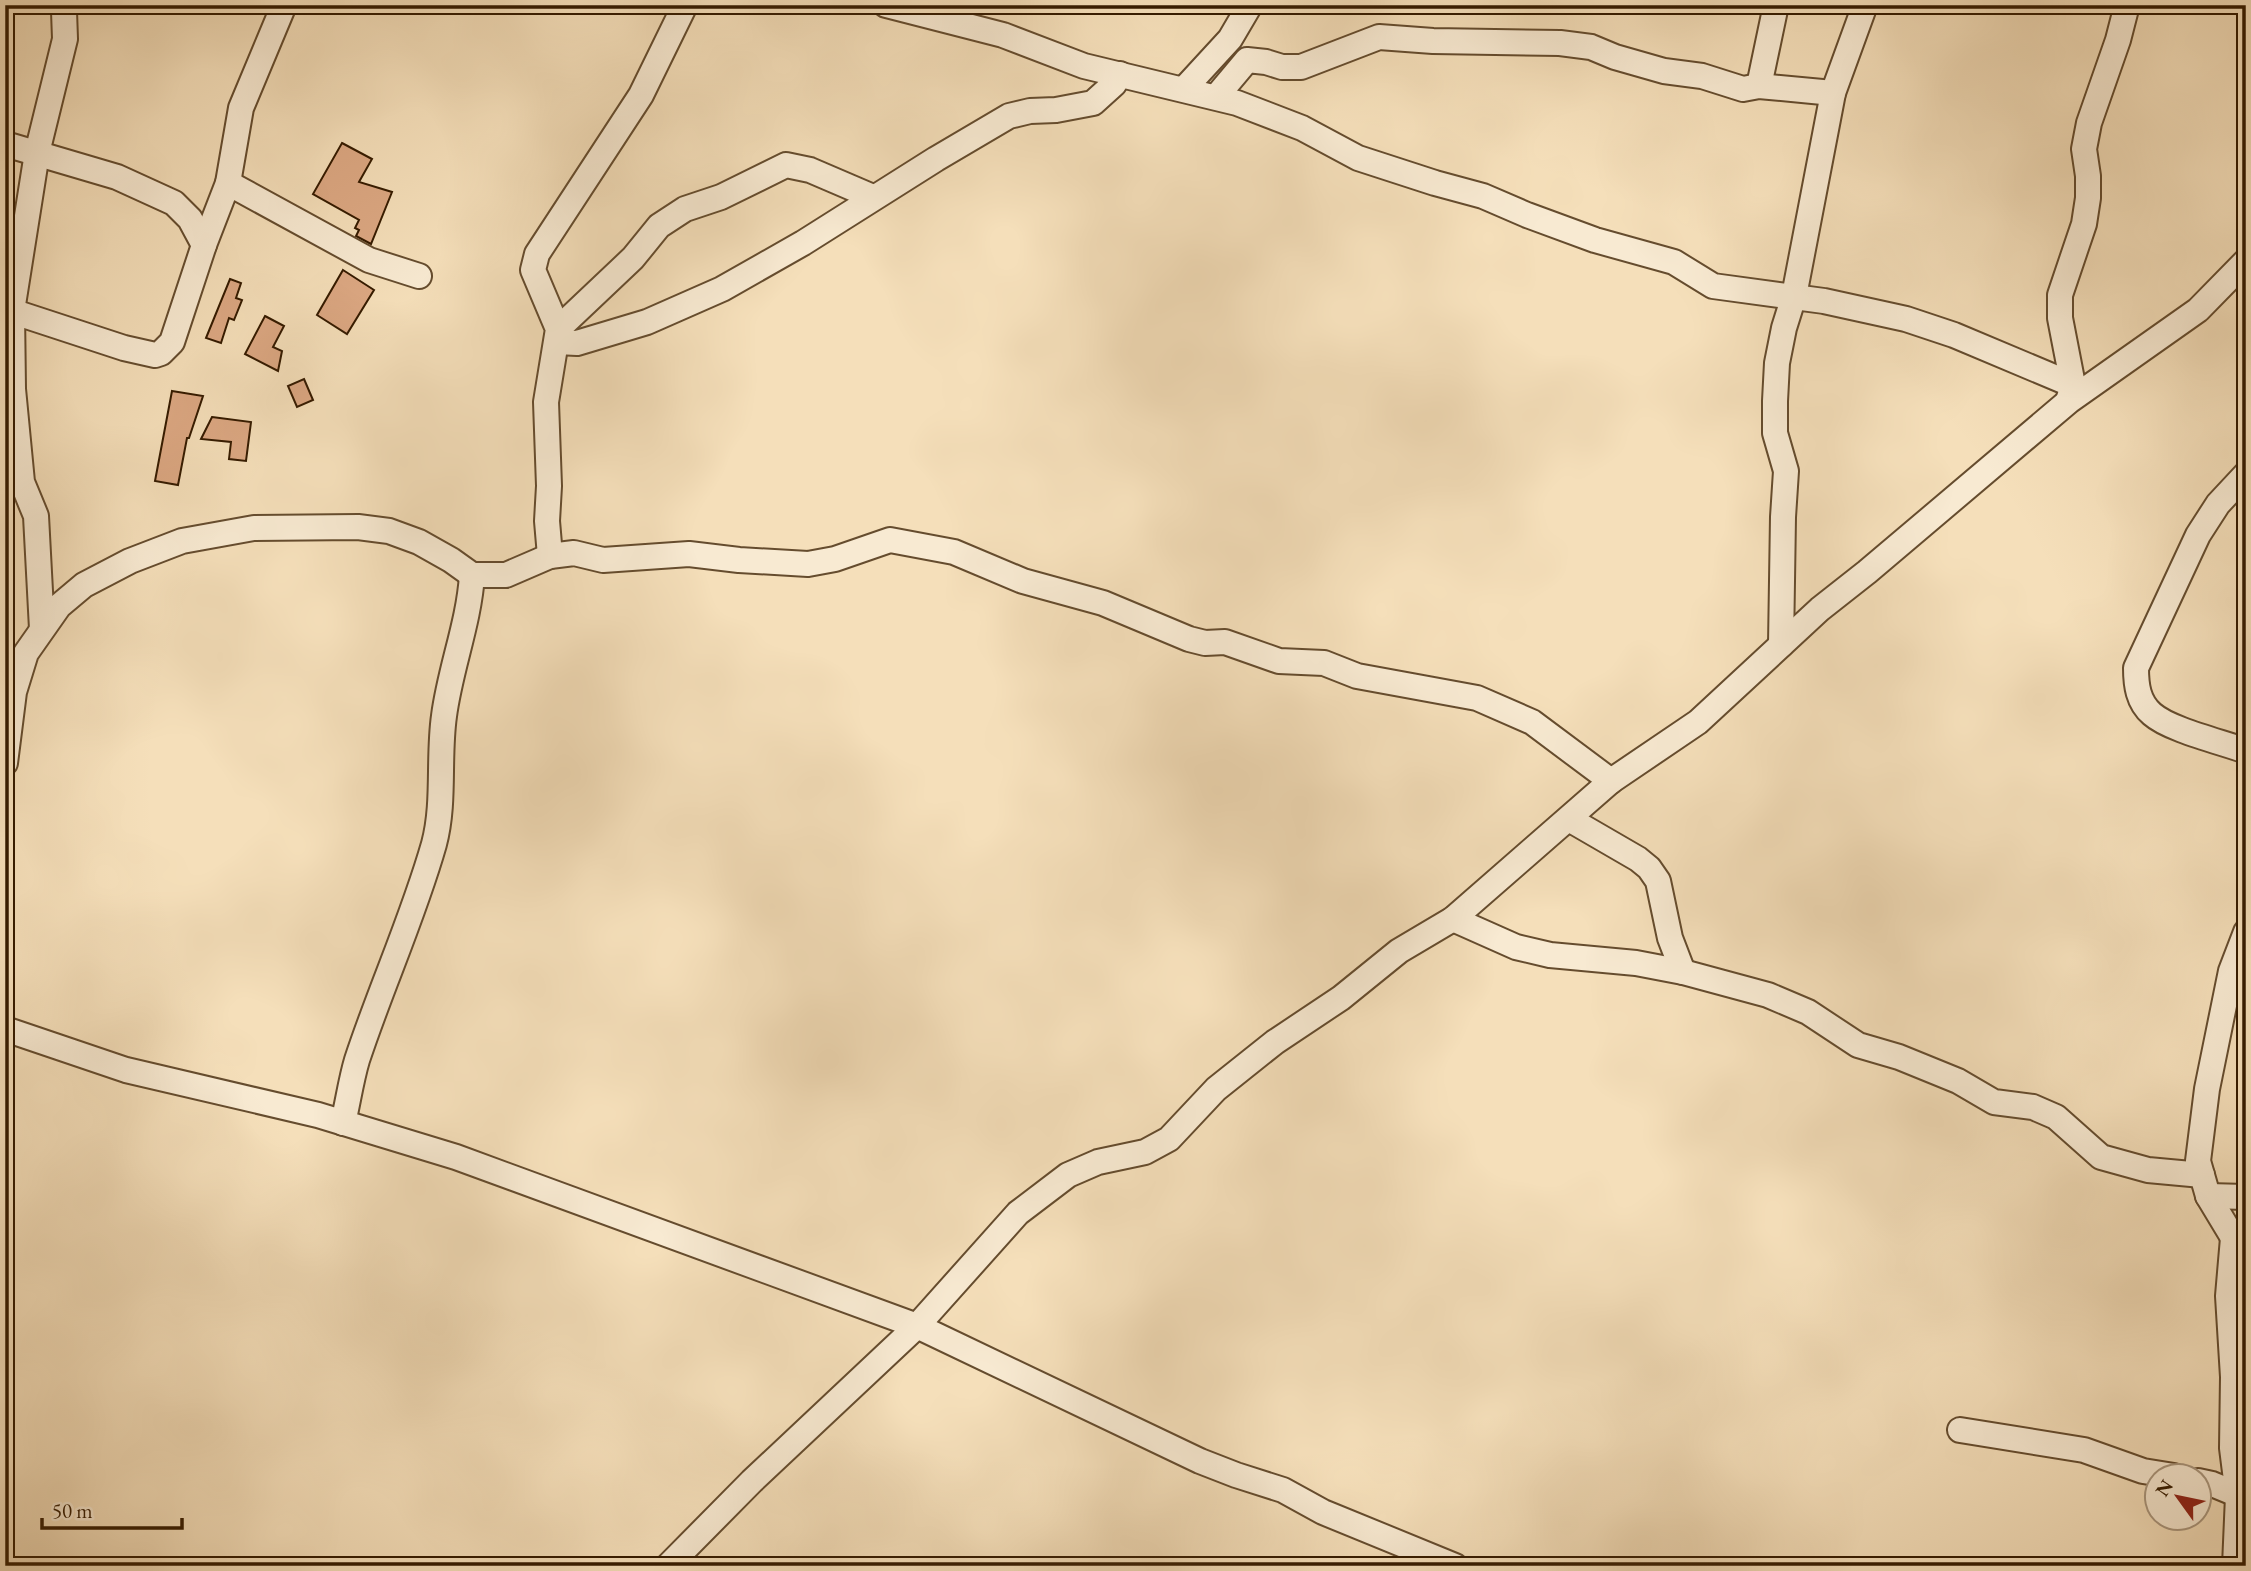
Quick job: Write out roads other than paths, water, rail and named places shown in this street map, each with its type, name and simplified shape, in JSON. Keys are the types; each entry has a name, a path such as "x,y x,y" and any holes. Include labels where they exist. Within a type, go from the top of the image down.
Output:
{"street":[{"path":"42,629 36,516 22,482 9,310 37,153 65,39 64,11 61,5"},
{"path":"9,310 124,348 155,355 161,353 172,341 228,183 241,108 284,5"},
{"path":"550,556 546,402 558,336 533,270 537,254 641,95 685,5"},
{"path":"1184,89 1230,38 1250,5"},
{"path":"1759,86 1776,5"},
{"path":"1781,645 1786,471 1775,433 1777,363 1794,296 1833,93 1865,5"},
{"path":"2071,393 2060,318 2060,295 2084,223 2088,176 2084,149 2089,123 2118,40 2127,5"},
{"path":"897,6 1003,35 1084,66 1237,103 1302,128 1358,158 1435,183 1483,195 1527,215 1595,240 1674,262 1713,286 1794,296 1906,319 1954,335 2071,393"},
{"path":"1230,38 1247,60 1282,67 1301,67 1379,37 1433,41 1560,43 1591,47 1664,71 1702,76 1743,89 1759,86 1833,93"},
{"path":"1216,97 1247,60"},
{"path":"558,336 577,344 647,322 722,289 803,243 873,197 1009,116 1093,103 1114,84 1120,74"},
{"path":"5,144 117,177 174,203 190,219 204,245"},
{"path":"558,336 633,258 659,226 685,209 721,197 786,166 810,170 873,197"},
{"path":"228,183 369,260 419,276"},
{"path":"668,1566 752,1481 918,1326 1018,1213 1068,1175 1098,1161 1145,1152 1169,1139 1216,1089 1266,1050 1341,998 1399,951 1453,919 1611,781 1698,722 1781,645 2071,393 2198,310 2246,261"},
{"path":"2246,474 2218,505 2198,535 2136,668 2136,689 2152,714 2170,724 2246,751"},
{"path":"5,763 14,692 26,653 59,606 84,584 130,561 182,541 254,528 358,527 389,531 419,542 451,559 472,575 506,575 550,556 574,553 603,560 689,554 808,564 835,559 890,540 954,552 1023,581 1103,603 1189,639 1205,643 1225,642 1279,661 1324,663 1357,676 1478,698 1532,722 1611,781"},
{"path":"343,1123 356,1063 406,930 435,841 442,778 444,718 470,597 472,575"},
{"path":"1569,819 1649,868 1658,881 1670,938 1683,972"},
{"path":"1453,919 1516,947 1550,955 1636,963 1683,972 1768,995 1808,1012 1858,1045 1899,1057 1958,1081 1994,1102 2033,1107 2056,1117 2101,1157 2246,1197"},
{"path":"2235,1566 2242,1497 2232,1448 2233,1377 2228,1296 2239,1249 2205,1185 2198,1161 2207,1089 2231,971 2243,945"},
{"path":"5,1029 126,1070 343,1123 456,1157 918,1326 1200,1461 1283,1490 1324,1511 1455,1566"},
{"path":"1960,1430 2084,1450 2142,1471"},
{"path":"2212,1484 2242,1497"}]}
